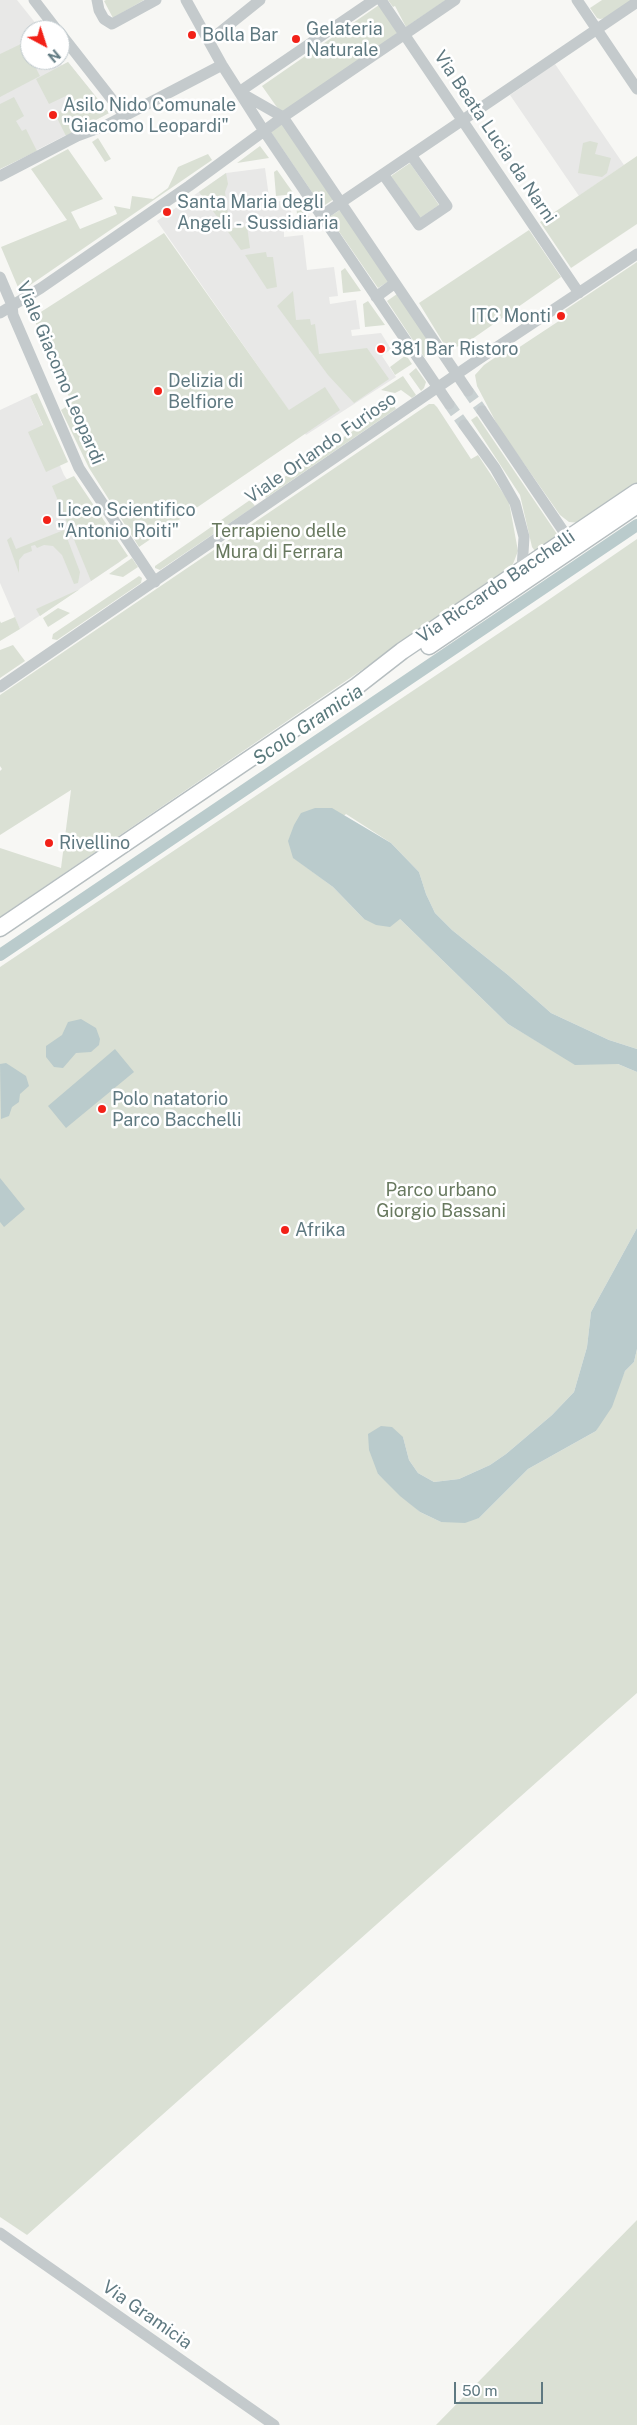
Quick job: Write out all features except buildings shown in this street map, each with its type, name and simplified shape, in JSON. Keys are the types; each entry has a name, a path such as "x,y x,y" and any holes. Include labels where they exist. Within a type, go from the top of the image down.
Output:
{"main road":[{"name":"Via Riccardo Bacchelli","path":"572,543 637,492"},
{"name":"Via Riccardo Bacchelli","path":"0,928 358,686 408,660 533,567 637,505"}],"street":[{"path":"34,0 49,20"},
{"path":"97,0 97,6 104,19 112,24 156,0"},
{"path":"186,0 222,65 264,131 449,404"},
{"path":"209,41 260,0"},
{"path":"239,92 374,0"},
{"name":"Via Beata Lucia da Narni","path":"381,0 580,293"},
{"path":"0,313 12,304 34,293 283,117 455,0"},
{"path":"577,0 637,89"},
{"path":"321,216 637,2"},
{"path":"70,47 125,116"},
{"path":"0,176 78,136 103,127 125,116 222,65"},
{"path":"239,92 283,117 468,391"},
{"path":"383,174 419,225 447,206 412,155"},
{"name":"Viale Orlando Furioso","path":"0,687 457,374 637,254"},
{"name":"Viale Giacomo Leopardi","path":"0,277 12,304 13,315 79,468 155,582"},
{"path":"376,297 395,283"},
{"path":"482,411 572,543"},
{"path":"464,425 508,487 518,509 533,567"},
{"name":"Via Gramicia","path":"0,2233 274,2425"}],"shaded area":[{"name":"Asilo Nido Comunale \"Giacomo Leopardi\"","path":"0,0 17,0 33,20 20,20 20,70 70,70 70,64 109,113 0,169"},
{"path":"555,64 624,165 579,196 510,95"},
{"path":"265,168 269,197 261,198 262,203 290,200 293,230 284,231 284,237 303,235 307,270 334,267 338,296 329,297 330,304 356,300 360,329 351,330 352,336 381,333 391,349 382,356 396,377 306,435 157,221 226,173"},
{"name":"Liceo Scientifico \"Antonio Roiti\"","path":"30,396 64,475 121,561 20,629 0,583 0,410"},
{"path":"315,808 332,808 391,843 419,872 435,913 452,930 551,1013 609,1040 637,1049 637,1072 618,1064 575,1065 508,1024 400,919 390,927 376,925 364,919 333,887 293,858 288,841 294,825 301,813"},
{"path":"81,1019 96,1028 100,1039 99,1045 91,1052 76,1053 63,1068 54,1067 46,1057 46,1046 62,1035 68,1022"},
{"path":"115,1049 134,1072 66,1128 48,1106"},
{"path":"6,1063 26,1076 29,1086 20,1094 19,1102 12,1107 9,1116 1,1119 0,1064"},
{"path":"0,1178 25,1209 4,1227 0,1222"},
{"path":"637,1228 637,1349 634,1362 625,1371 612,1407 596,1431 528,1469 479,1518 465,1523 441,1522 420,1512 400,1496 378,1474 369,1450 368,1434 381,1426 392,1427 403,1437 409,1460 418,1473 434,1482 459,1479 490,1465 506,1454 552,1415 574,1392 587,1347 591,1312"}],"green space":[{"path":"144,0 113,18 104,1"},
{"path":"388,0 446,0 406,27 395,6 393,7"},
{"path":"602,0 633,0 607,18 600,19 597,18 590,8"},
{"path":"379,5 398,33 281,113 262,86"},
{"path":"20,44 20,70 37,70 40,76 0,97 0,54"},
{"path":"70,64 109,113 66,136 55,114 73,105 68,95 49,104 36,79 53,70 70,70"},
{"path":"14,97 24,116 16,121 22,131 26,129 37,151 0,169 0,104"},
{"path":"282,124 334,199 322,207 271,132"},
{"path":"98,138 111,159 105,162 92,142"},
{"path":"590,141 598,143 595,154 611,158 607,173 602,177 578,173 583,143"},
{"path":"260,146 269,158 237,163"},
{"path":"68,149 103,199 71,212 80,229 117,214 114,206 130,209 132,196 153,199 168,188 178,167 208,154 212,160 20,292 1,247 67,220 31,169"},
{"path":"637,156 637,224 571,268 540,222"},
{"path":"410,163 439,205 420,218 391,176"},
{"path":"277,170 294,194 276,196 274,172"},
{"path":"226,173 228,184 225,192 229,221 221,222 199,192"},
{"path":"298,201 315,225 298,226 296,203"},
{"path":"340,210 389,281 378,288 329,217"},
{"path":"247,226 250,248 241,250 226,229"},
{"path":"529,230 561,277 465,344 453,348 444,344 419,303"},
{"path":"164,233 289,410 325,387 340,410 139,547 89,468 61,410 72,403 33,317"},
{"path":"266,252 267,257 273,257 277,287 267,289 245,255"},
{"path":"637,262 637,485 581,523 569,522 560,515 499,428 477,386 475,375 484,365 512,346 515,350 568,315 565,310"},
{"path":"345,268 361,291 343,293 341,271"},
{"path":"293,291 296,320 310,319 311,325 315,324 319,354 367,348 389,379 354,403 328,375 277,306"},
{"path":"397,294 435,350 424,357 387,301"},
{"path":"368,301 385,325 365,327 363,304"},
{"path":"406,355 412,364 395,375 390,367"},
{"path":"416,368 426,382 421,391 409,374"},
{"path":"403,376 416,395 412,398 401,390 395,393 381,390"},
{"path":"37,393 68,462 46,472 28,432 43,425 30,396"},
{"path":"393,404 396,409 266,498 262,492"},
{"name":"Terrapieno delle Mura di Ferrara","path":"429,404 434,404 437,407 471,459 478,455 509,502 518,551 513,564 501,575 0,917 0,848 61,868 71,790 0,835 0,771 2,769 0,766 0,695"},
{"path":"477,416 557,534 558,537 535,551 532,547 520,495 471,420"},
{"path":"74,476 128,556 91,581 52,486"},
{"path":"250,500 255,506 160,570 155,568 155,566"},
{"path":"64,530 80,572 78,583 74,584 62,555 53,546 44,545 37,548 35,545 31,546 32,551 24,554 19,560 19,573 7,540 11,537 16,549"},
{"name":"Parco urbano Giorgio Bassani","path":"637,539 637,1049 609,1040 551,1013 452,930 435,913 419,872 391,843 346,814 294,858 333,887 364,919 400,919 508,1024 575,1064 618,1064 637,1072 637,1228 591,1312 587,1347 574,1392 552,1415 506,1454 490,1465 459,1479 434,1482 418,1473 409,1460 403,1437 378,1474 420,1512 441,1522 479,1518 528,1469 596,1431 625,1371 634,1362 637,1349 637,1693 27,2235 0,2217 0,967"},
{"path":"132,558 138,567 123,577 109,574"},
{"path":"139,576 142,578 141,583 57,640 52,639 53,634"},
{"path":"80,589 40,616 36,609"},
{"path":"58,608 70,613 48,627 43,618"},
{"path":"15,617 20,629 0,641 0,621 1,623"},
{"path":"13,645 25,661 0,678 0,650"},
{"path":"637,2220 637,2425 436,2425"}],"waterway":[{"name":"Scolo Gramicia","path":"0,955 637,525"}],"tunnel":[{"path":"468,391 482,411"},
{"path":"449,404 464,425"}],"place":[{"name":"Bolla Bar","path":"192,35"},
{"name":"Gelateria Naturale","path":"296,39"},
{"name":"Asilo Nido Comunale \"Giacomo Leopardi\"","path":"53,115"},
{"name":"Santa Maria degli Angeli - Sussidiaria","path":"167,212"},
{"name":"ITC Monti","path":"561,316"},
{"name":"381 Bar Ristoro","path":"381,349"},
{"name":"Delizia di Belfiore","path":"158,391"},
{"name":"Liceo Scientifico \"Antonio Roiti\"","path":"47,520"},
{"name":"Rivellino","path":"49,843"},
{"name":"Polo natatorio Parco Bacchelli","path":"102,1109"},
{"name":"Afrika","path":"285,1230"}]}
